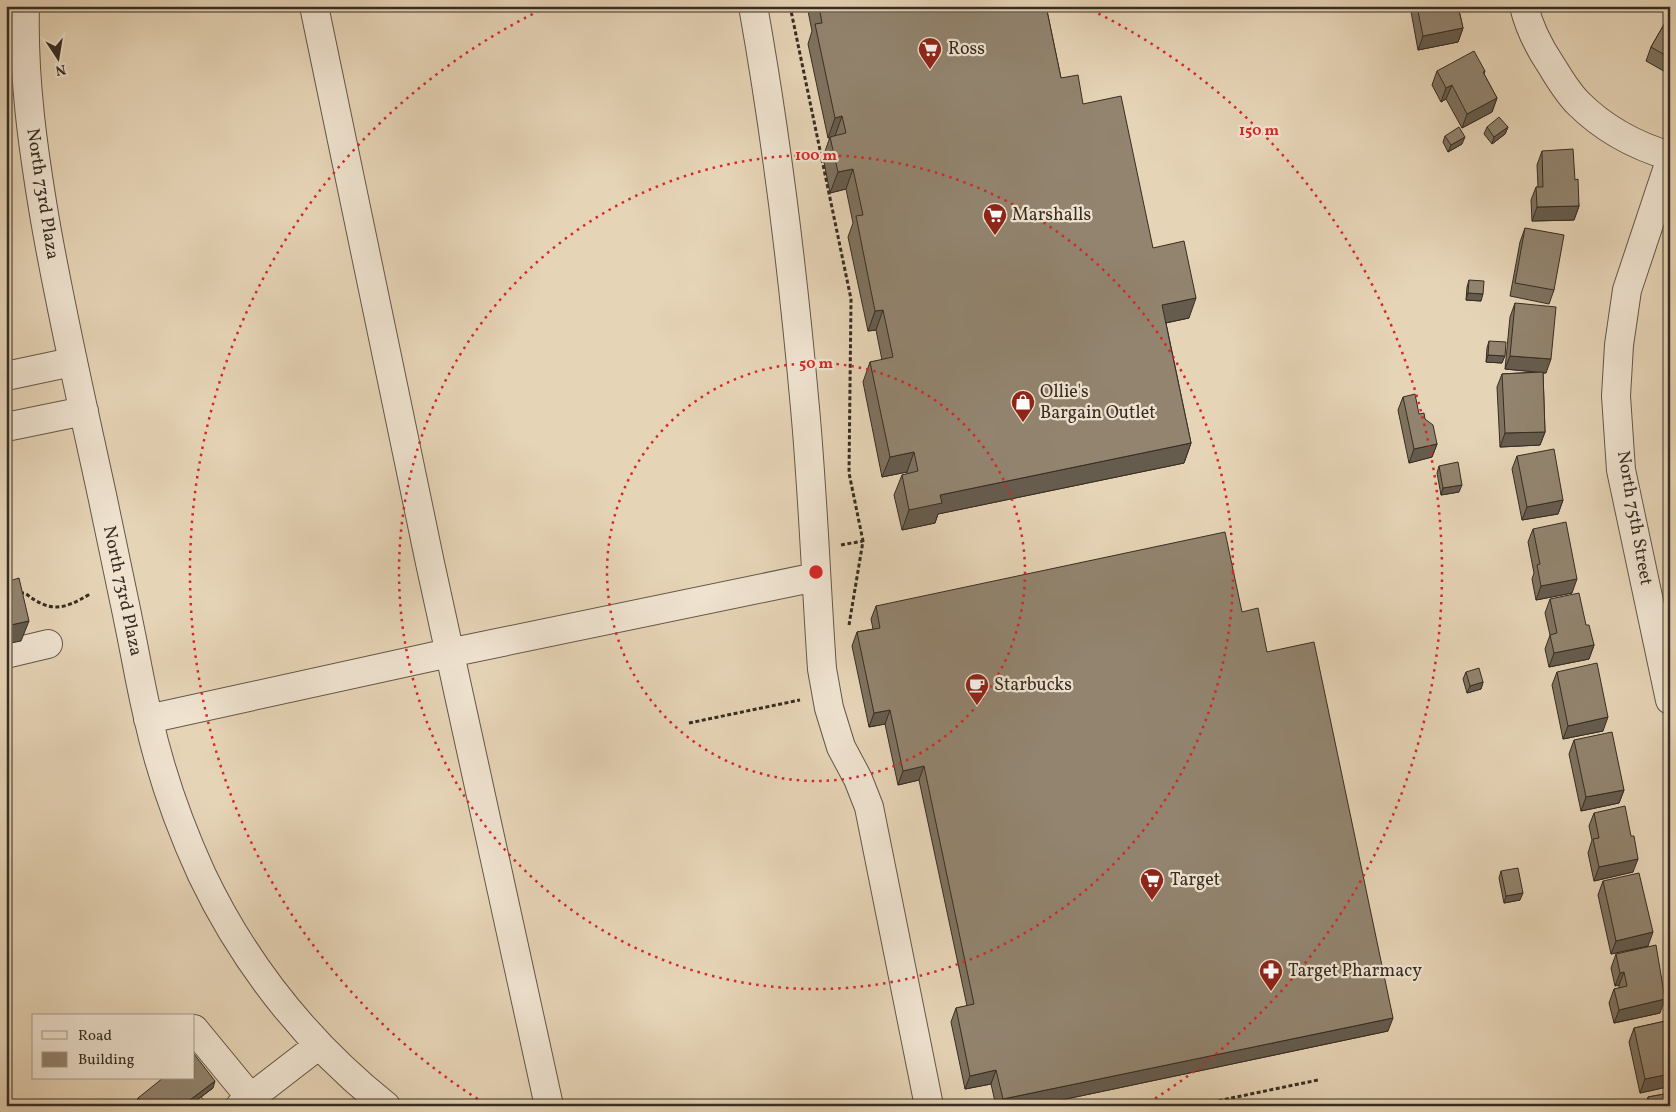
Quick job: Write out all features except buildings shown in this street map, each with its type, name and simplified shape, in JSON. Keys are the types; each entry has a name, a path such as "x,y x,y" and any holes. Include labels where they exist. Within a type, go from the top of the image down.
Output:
{"street":[{"name":"North 73rd Plaza","path":"25,6 26,67 36,168 72,362 84,411 148,719 178,819 220,910 244,953 272,992 319,1045 386,1106"},
{"path":"314,6 449,653 549,1106"},
{"path":"753,6 775,135 793,284 806,426 822,669 826,695 841,747 858,779 869,807 929,1106"},
{"path":"1524,6 1538,46 1578,103 1607,126 1637,144 1670,156"},
{"name":"North 75th Street","path":"1669,689 1622,470 1616,396 1619,345 1627,290 1670,161"},
{"path":"6,376 72,362"},
{"path":"6,427 84,411"},
{"path":"148,719 449,653 816,577"},
{"path":"6,654 48,644"},
{"path":"195,1030 245,1102 319,1045"}],"path":[{"path":"790,6 851,300 850,473 863,541 852,605"},
{"path":"16,594 25,593 39,604 56,608 76,603 90,594"},
{"path":"689,723 826,695"},
{"path":"1193,1106 1318,1080"}],"place":[{"name":"Ross","path":"930,70"},
{"name":"Marshalls","path":"995,236"},
{"name":"Ollie's Bargain Outlet","path":"1023,423"},
{"name":"Starbucks","path":"977,706"},
{"name":"Target","path":"1152,901"},
{"name":"Target Pharmacy","path":"1271,992"}]}
